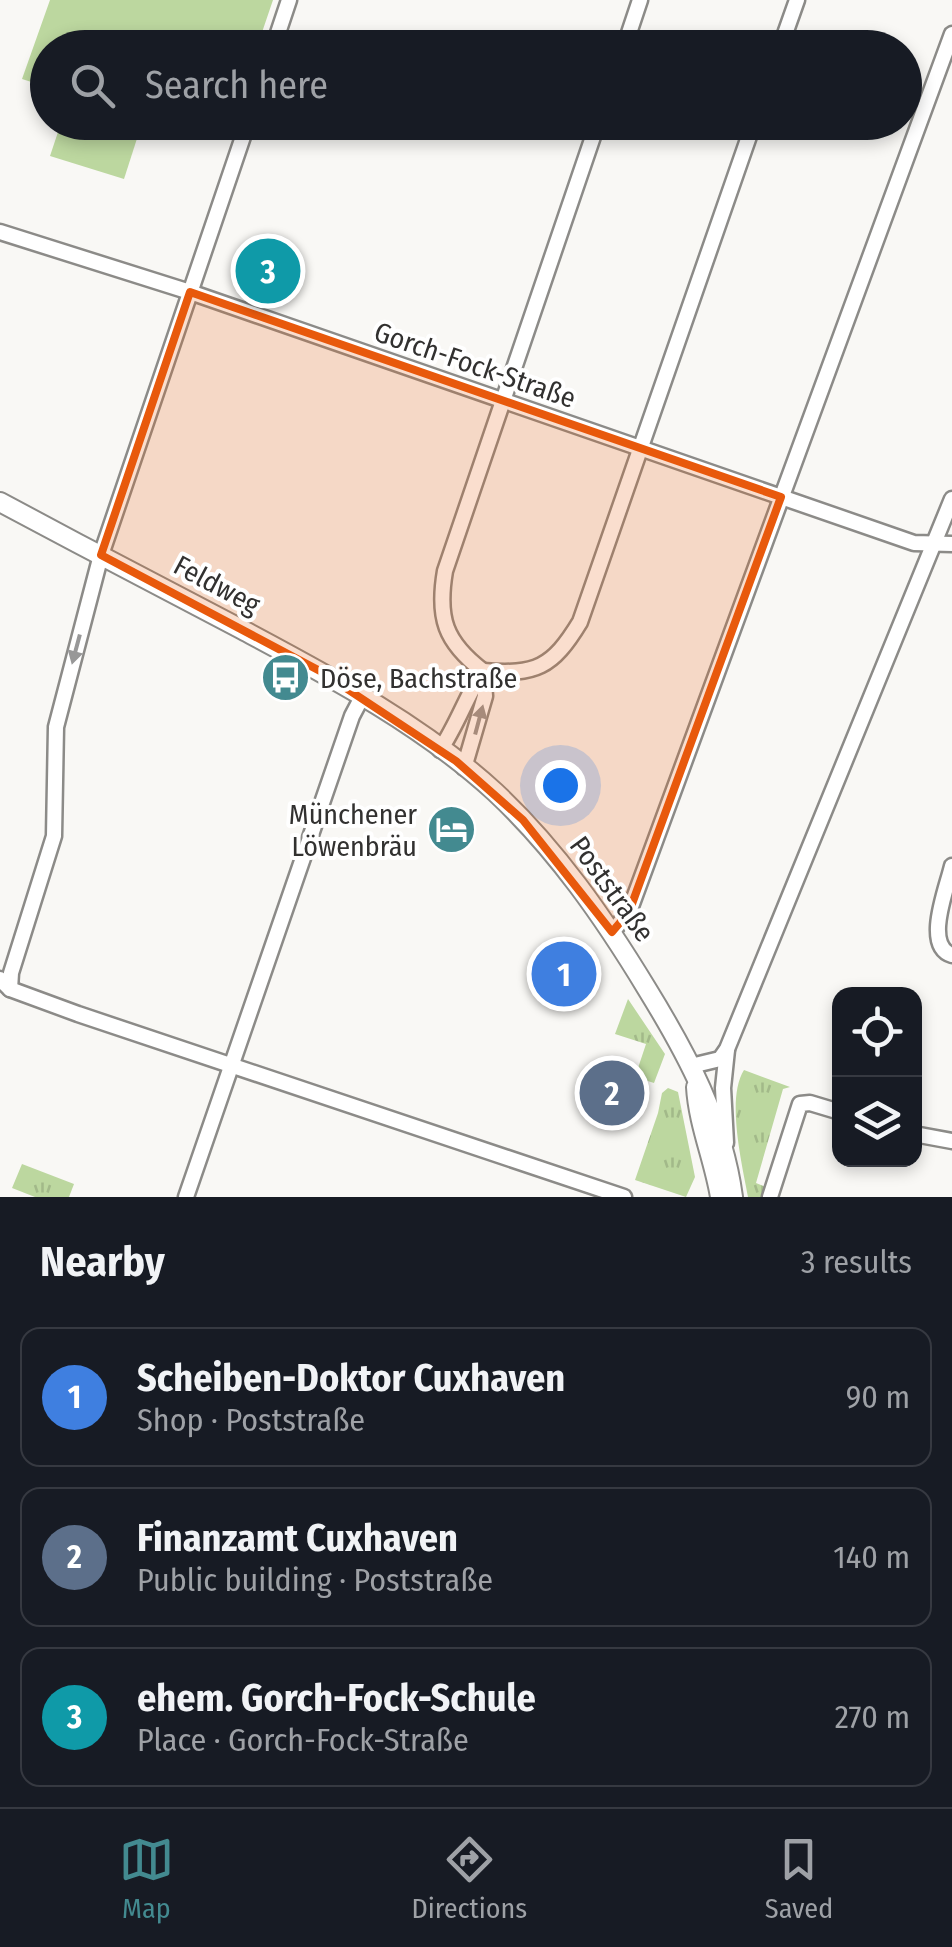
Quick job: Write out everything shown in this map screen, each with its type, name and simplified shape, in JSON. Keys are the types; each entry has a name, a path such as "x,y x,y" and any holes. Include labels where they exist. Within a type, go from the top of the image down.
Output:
{"street":[{"path":"279,30 289,0"},
{"path":"630,30 640,0"},
{"path":"786,30 797,0"},
{"path":"922,115 952,34"},
{"path":"242,140 101,555 56,727 54,836 12,973 3,986 624,1197"},
{"path":"592,140 445,571 442,618 464,657 483,671 526,672 547,663 566,645 580,622 748,140"},
{"path":"612,932 628,912 913,140"},
{"name":"Gorch-Fock-Straße","path":"0,232 190,292 914,543 952,544"},
{"path":"693,1071 720,1059 727,1049 952,499"},
{"name":"Feldweg","path":"0,502 404,723"},
{"path":"440,750 457,724 468,692 483,671"},
{"path":"464,768 485,696 483,671"},
{"path":"186,1197 352,716 362,697"},
{"name":"Poststraße","path":"404,723 464,768 523,820 612,932 710,1106 733,1197"},
{"path":"952,866 937,942 944,952 952,954"},
{"path":"727,1049 723,1088 728,1165"},
{"name":"Poststraße","path":"693,1071 698,1112 720,1197"},
{"path":"770,1197 800,1104 832,1110"},
{"path":"698,1112 710,1197"},
{"path":"922,1135 952,1141"}],"highlighted area":[{"path":"190,292 781,497 629,912 612,932 523,820 456,761 320,671 101,555"}],"green space":[{"path":"50,0 273,0 263,30 39,30"},
{"path":"30,56 30,82 22,79"},
{"path":"55,140 137,140 124,179 50,156"},
{"path":"628,999 665,1054 654,1083 635,1077 646,1044 615,1034"},
{"path":"744,1070 790,1087 783,1089 756,1183 766,1187 762,1197 748,1197 739,1150 736,1097"},
{"path":"668,1088 678,1092 695,1177 686,1197 635,1180 662,1093"},
{"path":"22,1164 74,1184 69,1197 35,1197 12,1188"}],"place":[{"name":"ehem. Gorch-Fock-Schule","path":"268,271"},
{"name":"Döse, Bachstraße","path":"285,678"},
{"name":"Münchener Löwenbräu","path":"452,830"},
{"name":"Scheiben-Doktor Cuxhaven","path":"564,974"},
{"name":"Finanzamt Cuxhaven","path":"612,1093"}]}
